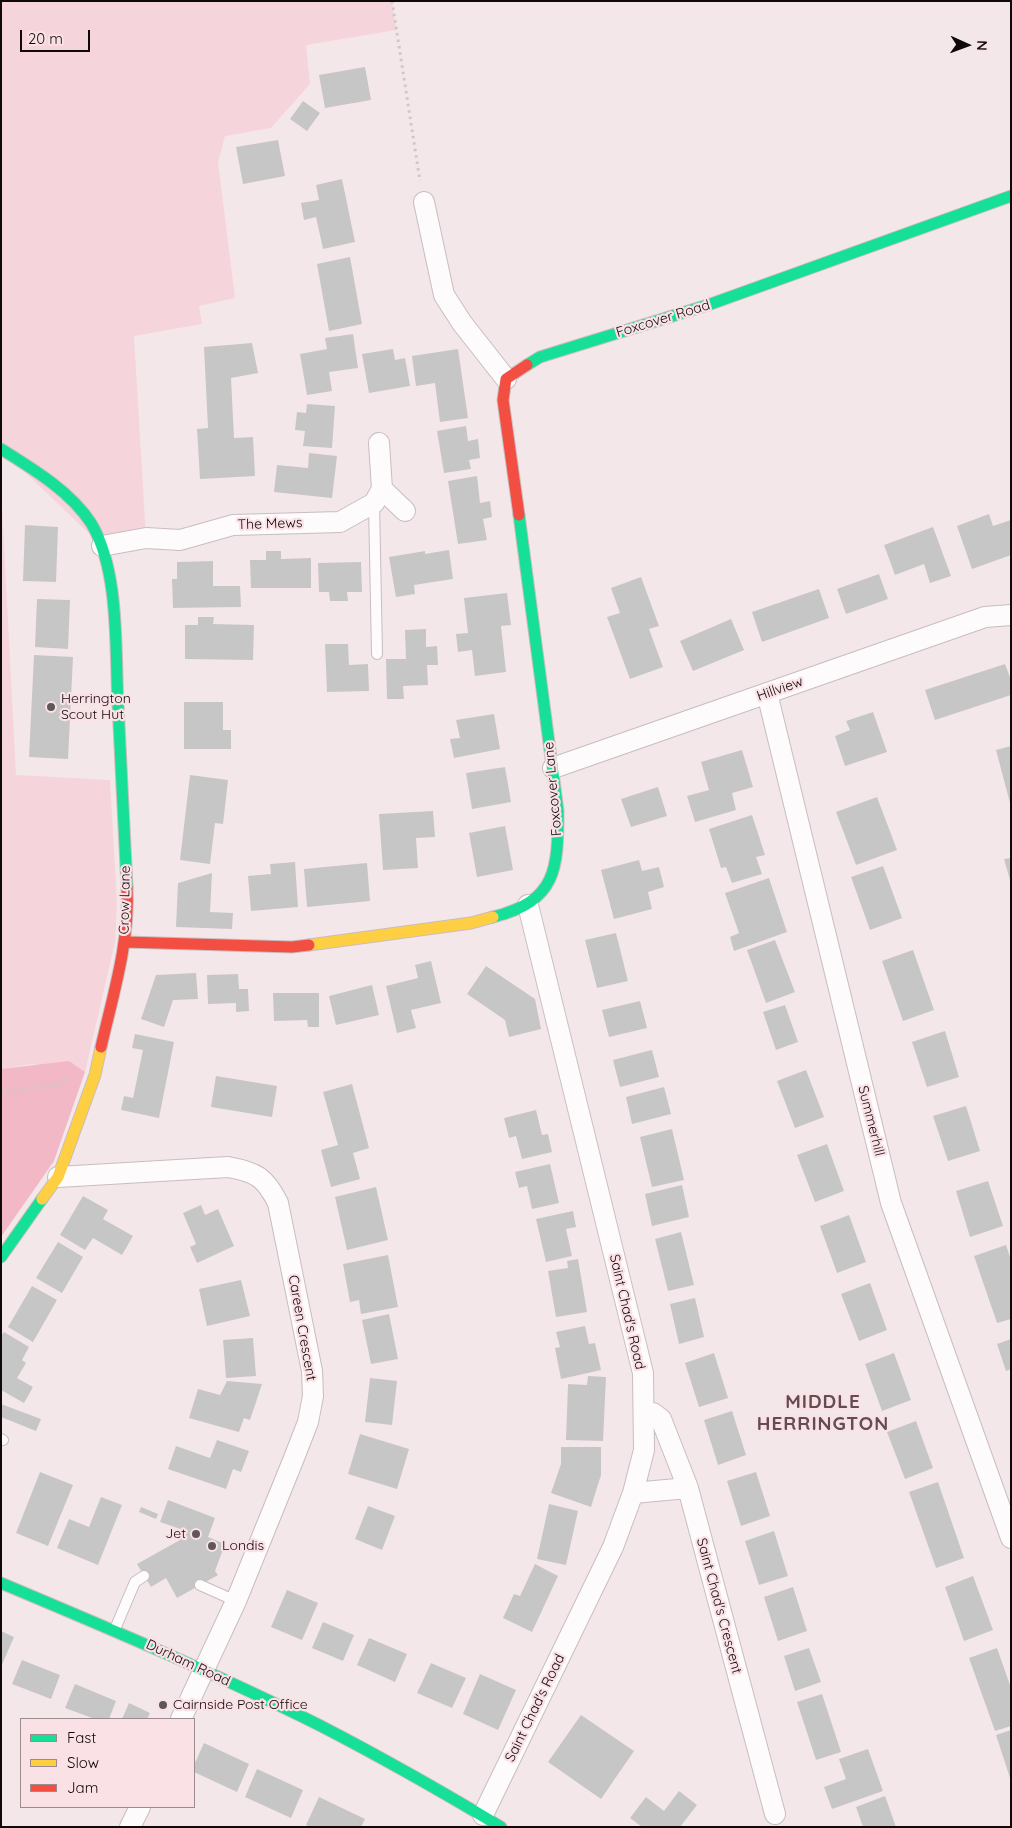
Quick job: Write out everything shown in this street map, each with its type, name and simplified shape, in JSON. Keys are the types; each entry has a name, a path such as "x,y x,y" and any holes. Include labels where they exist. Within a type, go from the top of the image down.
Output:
{"main road":[{"name":"Foxcover Road","path":"506,379 540,357 708,305 1011,196"},
{"name":"Foxcover Lane","path":"125,942 292,946 471,923 506,914 528,905 545,888 554,870 558,850 558,811 503,400 506,379"},
{"name":"Crow Lane","path":"1,449 25,464 71,500 90,523 102,546 107,562 114,625 128,904 125,942 95,1075 58,1177 1,1257"},
{"name":"Durham Road","path":"1,1583 205,1670 410,1772 501,1827"}],"street":[{"path":"424,202 444,295 462,323 506,379"},
{"path":"379,443 378,496 406,511"},
{"name":"The Mews","path":"102,546 146,538 180,540 233,525 340,522 378,496"},
{"name":"Hillview","path":"553,768 985,617 1010,614"},
{"name":"Summerhill","path":"767,694 891,1202 1011,1538"},
{"name":"Saint Chad's Road","path":"483,1815 613,1547 633,1493 644,1450 642,1373 528,905"},
{"name":"Careen Crescent","path":"58,1177 228,1167 247,1170 261,1179 271,1190 278,1204 312,1371 313,1396 308,1422 236,1601 181,1718"},
{"name":"Saint Chad's Crescent","path":"644,1413 653,1413 661,1419 688,1488 775,1814"},
{"path":"633,1493 688,1488"},
{"path":"130,1827 140,1808"}],"lane":[{"path":"377,654 378,496"},
{"path":"115,1630 135,1582 144,1576"},
{"path":"200,1585 236,1601"}],"path":[{"path":"392,1 424,202"},
{"path":"1,1092 58,1084 69,1075"}],"shaded area":[{"path":"1,1 392,1 396,30 306,45 310,84 271,128 225,136 218,162 235,298 199,306 202,324 134,336 146,538 102,546 1,449"},
{"path":"1,488 16,775 110,780 117,903 115,942 85,1072 32,1064 1,1069"},
{"path":"69,1061 85,1072 54,1161 1,1237 1,1069"}],"building":[{"path":"365,67 371,100 325,108 319,75"},
{"path":"303,101 320,113 307,131 290,119"},
{"path":"278,140 285,176 243,184 236,147"},
{"path":"342,179 355,242 323,249 316,217 304,220 301,203 319,200 316,185"},
{"path":"350,257 362,324 329,331 317,264"},
{"path":"353,334 358,368 329,372 332,391 307,395 300,354 327,349 325,338"},
{"path":"252,343 258,373 231,378 234,438 253,437 255,476 200,479 197,429 208,428 204,347"},
{"path":"393,349 395,360 405,358 410,386 369,393 362,354"},
{"path":"458,349 468,418 440,422 435,383 416,386 412,356"},
{"path":"307,404 335,406 332,448 303,446 305,431 295,430 297,412 306,413"},
{"path":"466,426 468,441 478,439 480,458 469,460 471,469 444,473 437,431"},
{"path":"309,453 337,456 332,498 274,492 277,465 308,468"},
{"path":"477,476 480,503 490,501 492,517 483,519 487,540 458,544 448,481"},
{"path":"989,514 993,526 1011,520 1011,555 972,569 957,526"},
{"path":"25,525 58,527 56,582 23,581"},
{"path":"933,527 951,576 930,583 924,564 895,575 884,545"},
{"path":"449,550 453,579 414,585 415,594 396,597 389,557 425,551 425,554"},
{"path":"266,551 281,551 281,559 311,558 311,588 251,588 250,560 266,560"},
{"path":"213,561 213,586 240,586 241,607 173,608 172,579 177,579 177,562"},
{"path":"361,562 362,592 347,592 348,601 330,601 329,592 319,592 318,563"},
{"path":"879,574 888,599 846,614 837,589"},
{"path":"641,577 659,626 649,629 663,667 630,679 607,617 620,613 611,588"},
{"path":"819,589 829,618 762,642 752,612"},
{"path":"507,593 511,625 501,626 506,672 475,676 472,650 458,652 456,634 468,633 464,598"},
{"path":"37,599 70,600 68,649 35,647"},
{"path":"198,617 214,617 213,624 254,625 253,660 185,659 185,625 198,625"},
{"path":"731,619 744,650 693,671 680,641"},
{"path":"426,629 426,647 437,646 438,665 427,665 428,685 403,686 404,699 387,699 386,659 406,659 405,630"},
{"path":"325,644 348,644 349,665 368,664 369,691 327,692"},
{"name":"Herrington Scout Hut","path":"34,655 73,657 68,759 29,757"},
{"path":"1005,664 1011,680 1011,695 935,720 925,690"},
{"path":"184,702 223,702 223,730 231,730 231,749 184,749"},
{"path":"873,712 887,752 845,766 835,736 850,730 846,721"},
{"path":"494,714 500,749 454,758 450,739 460,738 456,720"},
{"path":"1011,746 1011,803 1010,803 996,750"},
{"path":"742,750 753,787 732,793 736,810 695,822 687,796 709,790 701,762"},
{"path":"505,767 511,802 472,809 466,773"},
{"path":"190,775 228,780 223,824 215,823 210,864 180,860"},
{"path":"658,787 667,816 631,827 621,799"},
{"path":"877,797 897,850 856,865 836,812"},
{"path":"433,811 435,837 416,838 418,868 383,870 379,814"},
{"path":"752,815 765,855 756,857 762,874 732,883 726,867 721,868 709,829"},
{"path":"505,826 513,870 477,877 469,833"},
{"path":"1011,858 1011,880 1010,880 1004,859"},
{"path":"639,860 642,871 659,867 664,887 648,892 652,909 614,919 601,870"},
{"path":"295,862 298,907 251,911 248,876 271,874 270,864"},
{"path":"367,863 370,901 307,907 304,869"},
{"path":"883,866 902,918 870,930 851,877"},
{"path":"212,873 210,912 233,913 232,929 176,927 178,883"},
{"path":"769,878 787,932 734,951 730,937 739,933 725,893"},
{"path":"616,933 628,981 597,988 585,940"},
{"path":"775,940 795,992 766,1003 747,950"},
{"path":"913,950 934,1010 903,1021 882,961"},
{"path":"431,961 441,1003 411,1010 416,1028 397,1033 386,986 418,978 415,965"},
{"path":"486,966 535,999 541,1029 509,1037 505,1020 467,994"},
{"path":"196,973 198,999 173,1000 164,1027 141,1019 156,975"},
{"path":"238,974 239,989 248,989 249,1011 236,1012 236,1003 208,1004 207,975"},
{"path":"372,985 379,1015 336,1025 329,996"},
{"path":"273,993 319,993 319,1027 308,1027 307,1020 274,1021"},
{"path":"640,1001 647,1028 609,1037 602,1010"},
{"path":"785,1005 798,1042 776,1050 763,1012"},
{"path":"945,1031 959,1077 927,1087 912,1042"},
{"path":"135,1034 174,1042 159,1118 121,1110 124,1096 133,1098 143,1050 132,1048"},
{"path":"652,1050 659,1077 620,1087 613,1060"},
{"path":"806,1070 824,1117 795,1128 777,1081"},
{"path":"216,1076 277,1086 272,1117 211,1107"},
{"path":"352,1084 369,1148 353,1153 360,1179 331,1187 321,1150 338,1145 323,1092"},
{"path":"664,1087 671,1114 632,1124 626,1097"},
{"path":"966,1106 980,1151 948,1161 933,1116"},
{"path":"536,1110 542,1135 548,1134 552,1152 522,1159 516,1136 509,1138 504,1118"},
{"path":"672,1129 684,1180 652,1187 640,1137"},
{"path":"827,1144 844,1191 815,1202 797,1155"},
{"path":"550,1164 559,1203 532,1209 527,1186 519,1188 515,1172"},
{"path":"988,1181 1003,1226 970,1237 956,1191"},
{"path":"682,1185 689,1217 652,1226 645,1194"},
{"path":"376,1187 388,1240 347,1250 335,1197"},
{"path":"83,1196 108,1210 103,1219 133,1236 122,1255 93,1238 85,1250 60,1235"},
{"path":"201,1205 205,1215 218,1209 234,1246 197,1263 190,1247 196,1244 183,1213"},
{"path":"573,1211 576,1227 566,1229 572,1256 546,1262 536,1219"},
{"path":"849,1215 866,1262 837,1273 820,1226"},
{"path":"681,1232 694,1285 668,1291 655,1239"},
{"path":"58,1242 83,1257 62,1293 36,1278"},
{"path":"1006,1245 1011,1260 1011,1319 997,1323 974,1256"},
{"path":"388,1255 398,1307 361,1314 359,1300 350,1302 343,1264"},
{"path":"578,1259 587,1312 556,1317 548,1271 568,1268 567,1261"},
{"path":"241,1280 250,1316 207,1326 199,1289"},
{"path":"870,1283 887,1330 859,1341 841,1294"},
{"path":"32,1286 57,1300 33,1342 8,1327"},
{"path":"695,1298 704,1337 679,1344 670,1304"},
{"path":"389,1314 398,1359 371,1364 362,1320"},
{"path":"585,1326 589,1344 595,1343 601,1370 561,1379 555,1348 560,1347 556,1332"},
{"path":"4,1332 29,1347 22,1360 26,1363 17,1378 33,1387 24,1403 1,1390 1,1336"},
{"path":"253,1338 256,1376 226,1378 223,1340"},
{"path":"1011,1339 1011,1369 1006,1371 997,1344"},
{"path":"714,1353 728,1398 699,1407 685,1363"},
{"path":"894,1353 911,1400 882,1411 865,1364"},
{"path":"588,1376 606,1377 603,1441 566,1440 568,1384 587,1385"},
{"path":"370,1378 397,1381 392,1425 365,1422"},
{"path":"227,1381 262,1384 250,1420 244,1418 239,1432 189,1418 198,1389 220,1395"},
{"path":"1,1404 41,1419 36,1431 1,1417"},
{"path":"732,1411 746,1455 718,1465 704,1420"},
{"path":"916,1421 933,1468 905,1479 887,1432"},
{"path":"360,1434 409,1449 397,1489 348,1474"},
{"path":"217,1440 249,1451 241,1472 233,1469 226,1489 168,1469 176,1446 210,1458"},
{"path":"561,1447 601,1447 601,1475 591,1507 551,1493 561,1464"},
{"path":"40,1472 73,1485 48,1546 16,1533"},
{"path":"756,1472 770,1516 741,1526 727,1481"},
{"path":"938,1482 964,1558 936,1568 909,1492"},
{"path":"101,1497 122,1505 98,1565 57,1548 69,1519 89,1527"},
{"path":"168,1500 215,1518 208,1537 225,1544 215,1571 218,1575 177,1598 166,1578 151,1587 137,1564 180,1540 183,1530 160,1522"},
{"path":"549,1504 578,1511 566,1565 537,1559"},
{"path":"368,1506 395,1516 382,1550 355,1539"},
{"path":"141,1507 158,1514 156,1519 139,1512"},
{"path":"774,1531 788,1576 759,1585 745,1541"},
{"path":"535,1564 558,1576 532,1632 503,1618 514,1594 520,1596"},
{"path":"973,1576 993,1630 964,1641 945,1587"},
{"path":"793,1587 807,1631 778,1641 764,1597"},
{"path":"287,1590 318,1603 302,1640 271,1627"},
{"path":"323,1622 354,1635 343,1661 312,1648"},
{"path":"1,1631 14,1637 1,1667"},
{"path":"369,1638 407,1654 395,1682 357,1665"},
{"path":"809,1648 821,1682 795,1691 784,1656"},
{"path":"997,1648 1011,1688 1011,1726 995,1731 969,1658"},
{"path":"22,1660 60,1675 51,1699 12,1684"},
{"path":"431,1663 466,1678 452,1708 417,1693"},
{"path":"480,1674 516,1690 498,1730 463,1714"},
{"path":"75,1684 116,1701 109,1718 92,1718 65,1708"},
{"path":"822,1694 841,1752 816,1760 797,1702"},
{"path":"129,1703 150,1713 148,1718 122,1718"},
{"path":"581,1715 634,1751 601,1799 548,1762"},
{"path":"1011,1730 1011,1778 1010,1778 996,1735"},
{"path":"204,1743 249,1764 237,1792 195,1772 195,1763"},
{"path":"868,1749 883,1791 832,1809 824,1787 846,1779 839,1759"},
{"path":"257,1769 303,1790 291,1818 245,1797"},
{"path":"679,1791 697,1805 680,1827 642,1827 630,1818 646,1797 664,1811"},
{"path":"885,1796 896,1827 863,1827 856,1807"},
{"path":"319,1797 365,1819 361,1827 310,1827 306,1825"}],"traffic: fast":[{"path":"527,365 540,357 708,305 1011,196"},
{"path":"1,449 26,464 73,501 91,523 107,564 116,636 127,887"},
{"path":"493,917 530,902 542,892 550,880 557,850 558,811 519,515"},
{"path":"1,1257 42,1199"},
{"path":"1,1583 161,1651 319,1725 433,1787 501,1827"}],"traffic: slow":[{"path":"309,945 471,923 493,917"},
{"path":"42,1199 58,1177 95,1075 101,1047"}],"traffic: jam":[{"path":"519,515 503,400 506,379 527,365"},
{"path":"101,1047 123,948 126,927 127,887"},
{"path":"125,942 292,947 309,945"}],"place":[{"name":"Herrington Scout Hut","path":"51,707"},
{"name":"Jet","path":"196,1534"},
{"name":"Londis","path":"212,1546"},
{"name":"Cairnside Post Office","path":"163,1705"}],"district":[{"name":"MIDDLE HERRINGTON","path":"823,1413"}]}
